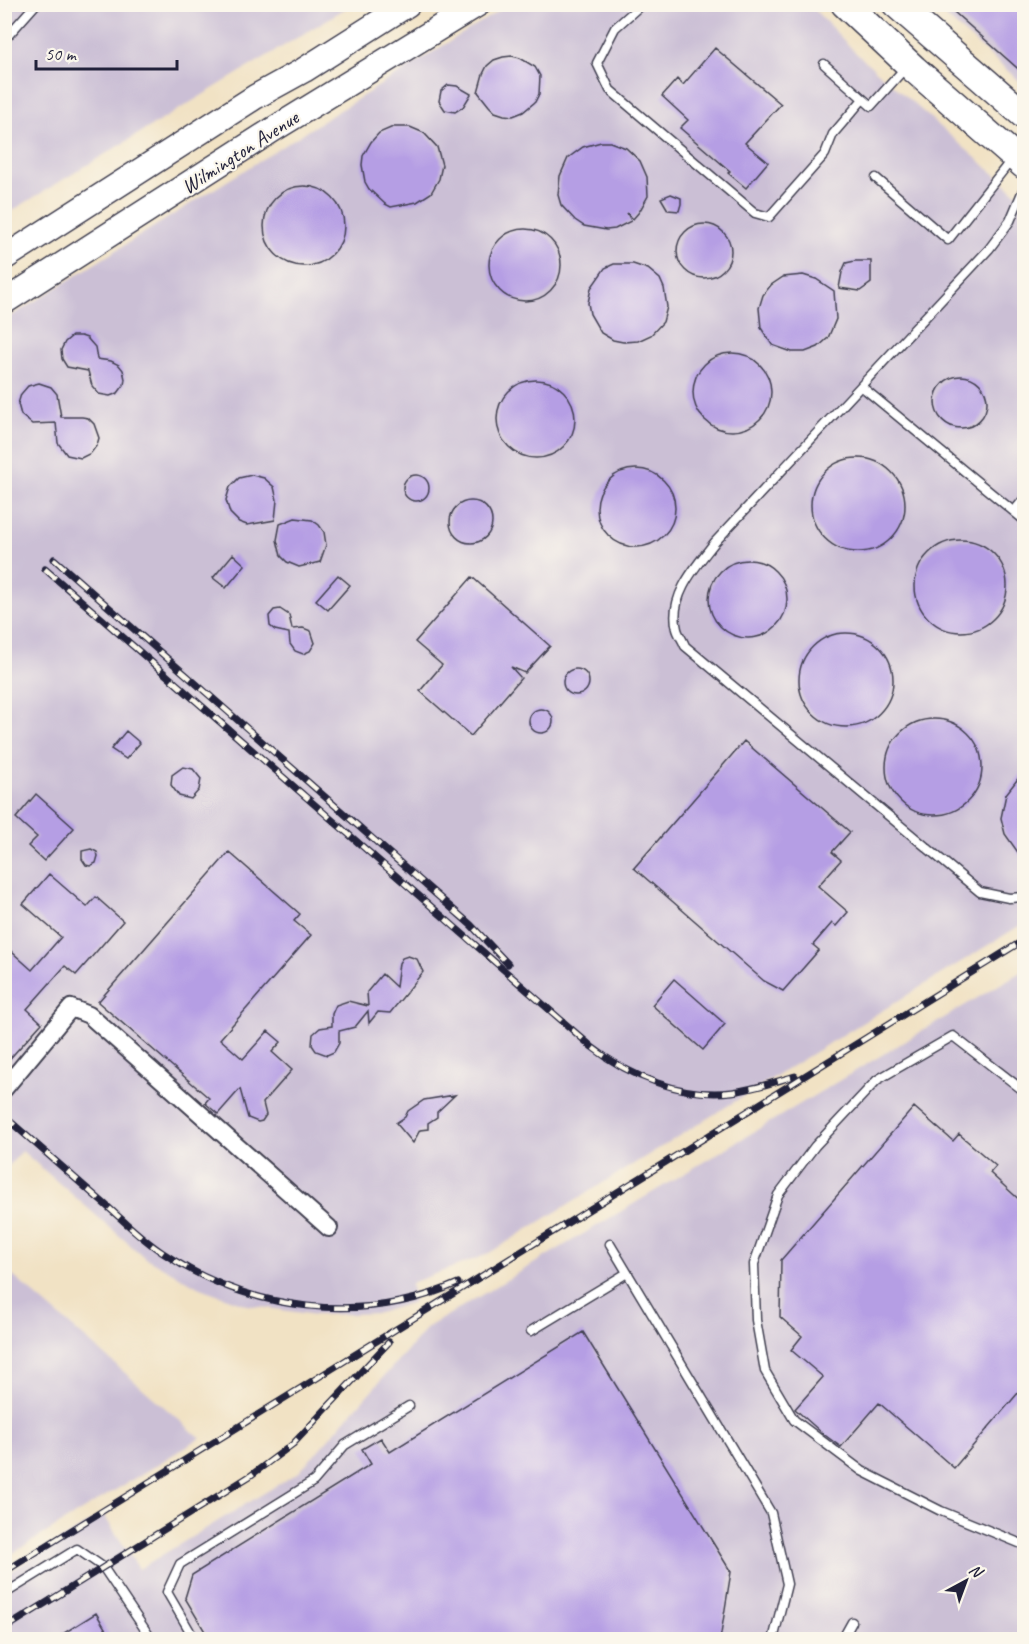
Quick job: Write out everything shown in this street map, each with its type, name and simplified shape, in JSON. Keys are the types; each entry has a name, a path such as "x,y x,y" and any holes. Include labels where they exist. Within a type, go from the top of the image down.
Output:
{"main road":[{"name":"Wilmington Avenue","path":"4,258 255,97 304,70 408,4"},
{"name":"Wilmington Avenue","path":"4,302 274,129 478,4"},
{"path":"845,4 909,64 1021,155"},
{"path":"896,4 1024,115"}],"street":[{"path":"4,1089 71,1008 89,1015 329,1228"}],"lane":[{"path":"4,40 36,4"},
{"path":"642,4 615,28 597,63 610,90 755,213 769,217 825,154 832,134 863,99"},
{"path":"824,64 871,106 909,64"},
{"path":"876,178 948,240 1021,155"},
{"path":"1024,188 1010,221 989,249 716,542 693,570 675,611 677,629 685,646 980,892 1009,898 1024,897"},
{"path":"861,386 1024,520"},
{"path":"1014,511 1024,499"},
{"path":"1024,1091 953,1036 877,1080 815,1146 778,1195 754,1264 756,1320 765,1371 794,1420 862,1471 941,1512 1024,1545"},
{"path":"610,1244 771,1513 787,1584 773,1640"},
{"path":"531,1331 627,1273"},
{"path":"195,1640 167,1592 180,1564 314,1481 345,1445 409,1406"},
{"path":"4,1594 77,1549 103,1568 152,1640"},
{"path":"842,1640 852,1622"}],"shaded area":[{"path":"5,5 351,5 5,215"},
{"path":"508,5 810,5 856,53 1024,200 1024,923 486,1255 411,1283 413,1302 379,1313 316,1315 247,1305 200,1288 144,1257 22,1151 5,1170 5,320"},
{"path":"932,5 1024,5 1024,85"},
{"path":"1024,970 1024,1639 5,1640 5,1575 103,1514 139,1569 299,1472 428,1327"},
{"path":"5,1269 200,1438 5,1558"}],"building":[{"path":"945,4 1024,4 1024,74"},
{"path":"715,48 781,104 745,143 768,162 746,188 728,173 730,171 680,128 688,120 662,96 677,79 683,85"},
{"path":"512,56 535,67 540,76 539,94 535,102 523,112 513,116 495,112 478,92 487,66 494,60"},
{"path":"448,85 457,86 471,94 463,107 455,112 445,110 439,101 441,91"},
{"path":"393,127 410,127 424,133 437,147 442,165 439,179 431,193 417,202 391,207 369,189 365,182 362,165 363,156 371,142 379,133"},
{"path":"610,142 626,148 640,161 647,177 648,196 639,212 633,219 627,213 631,221 615,229 606,230 584,226 575,220 561,205 558,195 560,176 568,158 583,147"},
{"path":"304,186 319,189 332,198 341,211 344,226 341,241 332,254 319,263 304,266 289,263 276,254 267,241 264,226 267,211 276,198 289,189"},
{"path":"671,194 681,198 679,211 668,210 661,198"},
{"path":"699,224 709,224 719,228 727,236 731,251 727,266 719,274 709,278 699,278 689,274 681,266 677,256 677,246 681,236 689,228"},
{"path":"525,229 545,235 555,245 561,265 555,285 545,295 525,301 505,295 495,285 489,265 495,245 505,235"},
{"path":"871,261 871,283 860,291 839,288 846,263"},
{"path":"614,264 633,264 648,269 660,279 664,288 667,307 663,322 651,335 638,341 613,340 601,333 590,314 588,303 591,288 605,268"},
{"path":"803,275 816,279 834,291 836,319 828,338 818,347 805,352 792,352 772,345 761,328 759,308 763,295 771,285 783,277"},
{"path":"72,336 87,338 95,347 97,359 119,365 125,379 118,393 110,396 99,394 92,386 88,371 67,367 62,359 61,350"},
{"path":"732,353 747,356 759,365 768,377 771,392 768,407 759,419 747,428 732,431 717,428 705,419 696,407 693,392 696,377 705,365 717,356"},
{"path":"961,376 975,380 983,388 987,402 983,416 975,424 961,428 947,424 939,416 935,402 939,388 947,380"},
{"path":"536,380 551,383 563,392 572,404 575,419 572,434 563,446 551,455 536,458 521,455 509,446 500,434 497,419 500,404 509,392 521,383"},
{"path":"39,383 51,387 57,394 61,417 88,418 94,424 99,438 91,453 81,458 67,455 58,443 56,423 32,424 21,415 18,404 21,394 28,386"},
{"path":"849,458 867,458 892,471 902,487 905,505 902,523 892,539 867,552 849,552 824,539 811,514 811,496 824,471"},
{"path":"636,469 651,472 664,480 672,493 675,508 672,523 664,536 651,544 636,547 621,544 608,536 600,523 597,508 600,493 608,480 621,472"},
{"path":"252,475 264,478 274,487 277,500 275,520 247,525 239,522 230,513 226,500 230,487 239,478"},
{"path":"416,475 425,479 429,488 425,497 416,501 407,497 403,488 407,479"},
{"path":"471,501 486,507 492,522 486,537 471,543 456,537 450,522 456,507"},
{"path":"295,518 312,520 324,532 326,545 320,562 299,567 287,562 281,556 277,540 280,524"},
{"path":"952,540 970,540 987,547 1000,560 1007,577 1007,595 1000,612 987,625 970,632 952,632 935,625 922,612 915,595 915,577 922,560 935,547"},
{"path":"233,554 245,565 226,588 213,578"},
{"path":"748,560 763,563 775,572 784,584 787,599 784,614 775,626 763,635 748,638 733,635 721,626 712,614 709,599 712,584 721,572 733,563"},
{"path":"338,575 350,585 328,610 316,600"},
{"path":"472,577 550,646 525,673 511,667 521,678 471,736 420,691 442,665 415,642"},
{"path":"280,609 289,615 292,629 303,628 311,631 315,643 310,651 303,654 295,651 290,644 289,633 275,630 270,626 269,616 274,610"},
{"path":"846,633 864,637 879,647 889,662 893,680 889,698 879,713 864,723 846,727 828,723 813,713 803,698 799,680 803,662 813,647 828,637"},
{"path":"576,669 585,673 589,682 585,691 576,695 567,691 563,682 567,673"},
{"path":"541,709 550,712 553,721 550,730 541,733 532,730 529,721 532,712"},
{"path":"934,719 952,723 968,733 978,749 982,767 978,785 968,801 952,811 934,815 916,811 900,801 890,785 886,767 890,749 900,733 916,723"},
{"path":"126,731 140,743 126,759 111,749"},
{"path":"744,741 850,832 832,852 841,860 818,886 848,912 836,926 832,923 813,945 819,950 783,991 764,981 634,868"},
{"path":"183,767 193,769 201,779 199,790 191,799 179,796 171,785 172,775"},
{"path":"1024,771 1024,861 1005,834 1001,818 1006,794"},
{"path":"36,794 74,828 44,861 28,846 37,837 16,818"},
{"path":"91,849 97,852 98,856 96,863 90,866 86,865 82,859 82,851"},
{"path":"229,852 300,914 294,921 311,935 220,1039 243,1059 268,1031 281,1042 272,1052 292,1070 263,1103 266,1115 262,1121 258,1122 248,1118 240,1089 218,1114 205,1103 209,1098 98,1002"},
{"path":"49,874 87,907 96,897 123,921 76,975 65,966 27,1009 42,1023 4,1065 4,945 32,970 61,937 23,904"},
{"path":"408,956 417,959 423,972 390,1013 378,1012 369,1023 368,1011 355,1027 339,1031 339,1043 334,1052 327,1055 316,1051 312,1045 313,1034 320,1028 332,1026 332,1014 336,1005 348,1001 368,1006 367,992 382,974 396,987 399,963 402,958"},
{"path":"674,979 725,1024 703,1050 652,1005"},
{"path":"455,1095 437,1112 437,1117 428,1123 428,1129 420,1130 413,1143 396,1123 424,1100"},
{"path":"914,1107 953,1141 959,1134 996,1166 990,1173 1024,1204 1024,1386 954,1468 879,1403 841,1447 822,1433 795,1409 823,1377 791,1350 802,1336 780,1317 781,1260"},
{"path":"583,1332 731,1572 720,1640 210,1640 185,1598 192,1575 371,1464 362,1449 381,1438 390,1452"},
{"path":"96,1613 112,1640 53,1640"}],"railway":[{"path":"54,559 471,925 508,964"},
{"path":"45,569 607,1058 623,1068 658,1083 695,1092 732,1092 795,1076"},
{"path":"4,1572 1024,940"},
{"path":"4,1116 155,1247 196,1273 232,1288 269,1299 307,1306 345,1308 384,1305 421,1296 458,1283"},
{"path":"4,1629 250,1476 293,1444 389,1342"}]}
